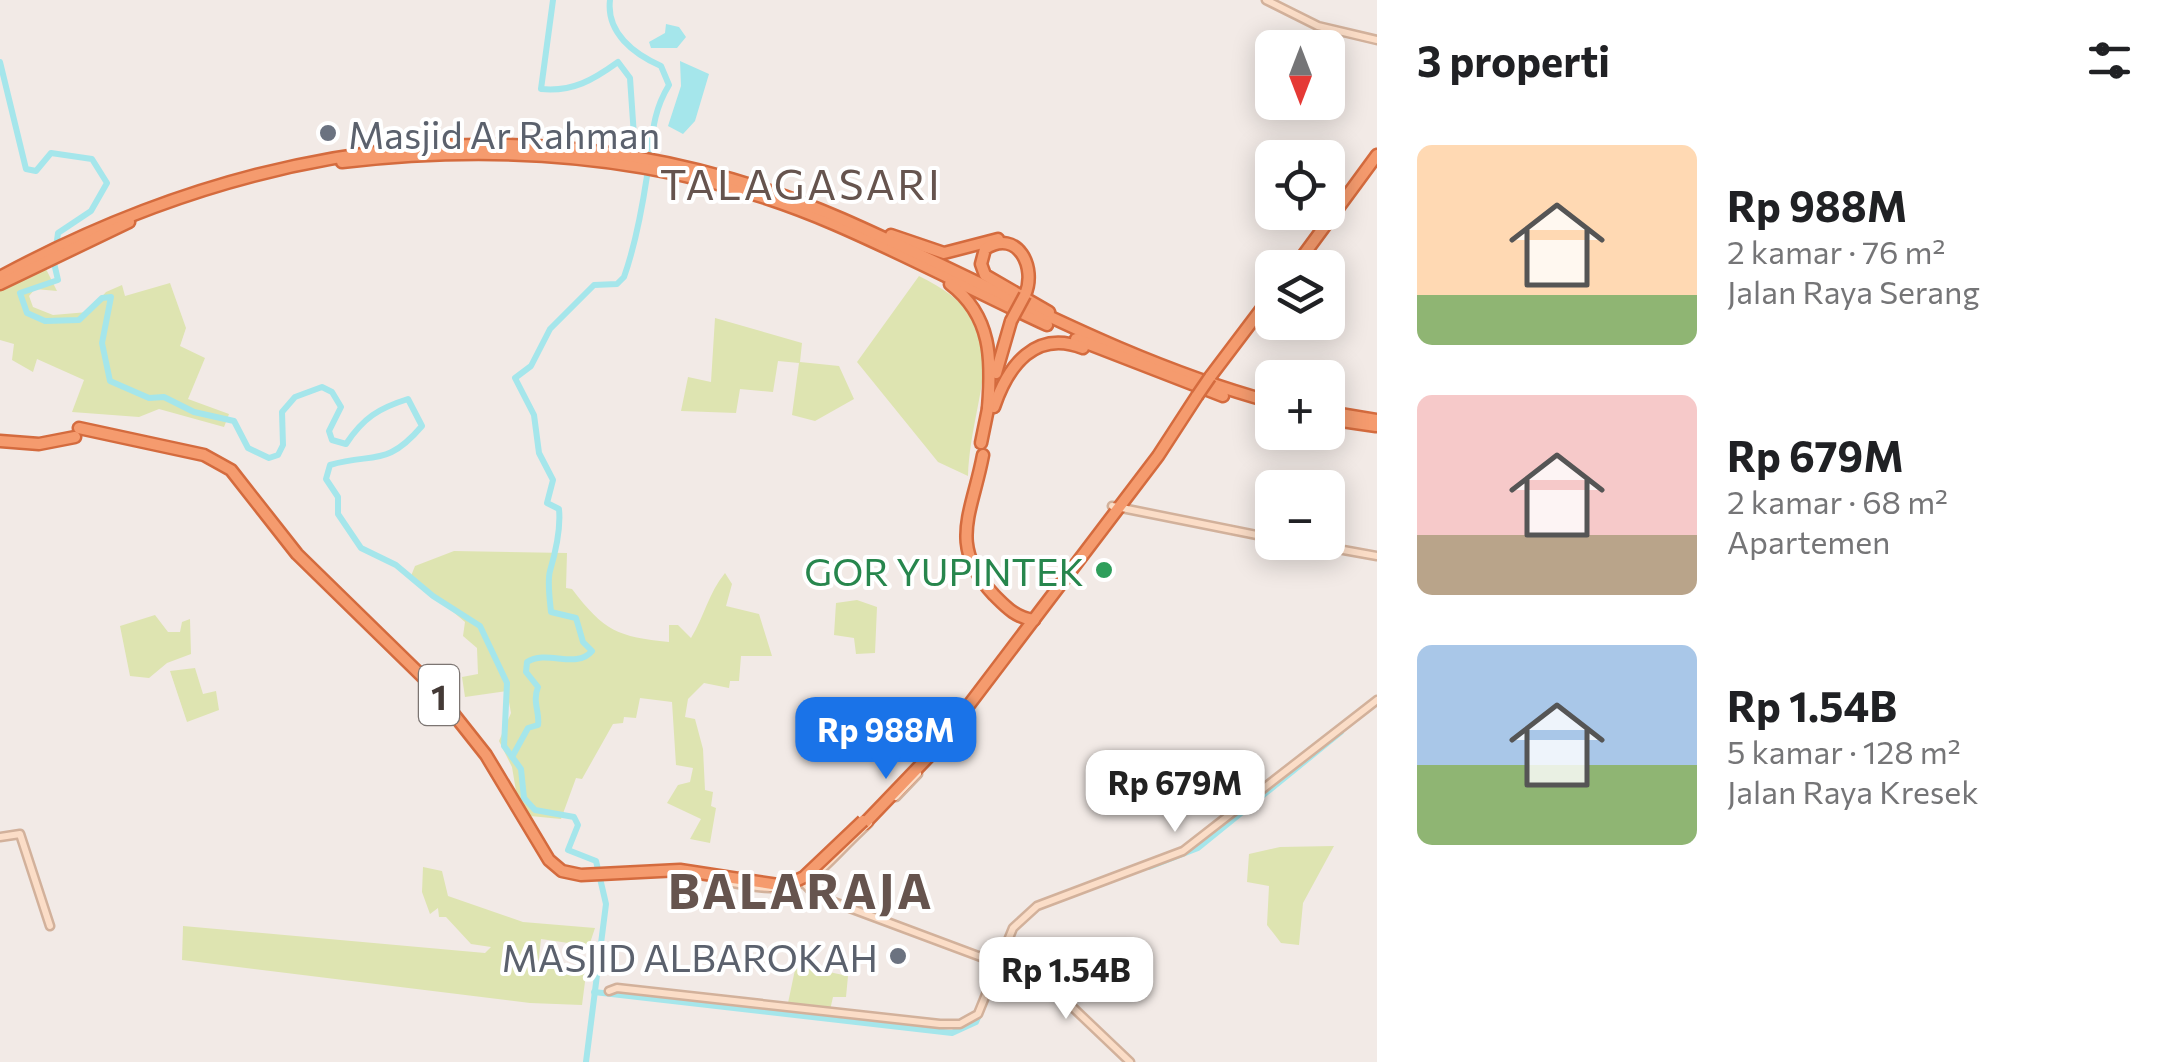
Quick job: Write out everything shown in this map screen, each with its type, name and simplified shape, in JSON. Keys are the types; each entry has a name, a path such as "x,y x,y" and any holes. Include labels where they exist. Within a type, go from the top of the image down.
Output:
{"highway":[{"path":"0,281 75,243 188,200 316,165 424,154 510,152 650,163 784,200 1115,348 1255,400"},
{"path":"1307,250 1377,155"},
{"path":"836,221 944,253 987,240 1010,241 1022,247 1033,265 1027,296 1013,322 991,408 966,531 966,555 977,576 1024,616 1020,634"},
{"path":"836,221 1142,368"},
{"path":"836,221 936,275 968,303 989,343 991,408"},
{"path":"1027,296 1031,272 1027,258 1000,243 986,249 981,264 989,278 1115,348"},
{"name":"1","path":"0,441 29,443 76,434 118,439 217,464 327,584 405,654 486,755 549,860 570,873 650,870 780,888 799,884 915,772 1020,634 1024,616 1059,582 1255,317"},
{"path":"991,408 1006,374 1036,347 1070,344 1255,400"},
{"path":"1345,418 1377,423"}],"street":[{"path":"1266,0 1325,26 1377,38"},
{"path":"1276,0 1325,26"},
{"path":"1114,508 1255,535"},
{"path":"1345,550 1377,556"},
{"path":"608,991 618,988 956,1025 973,1018 983,1008 1002,966 1013,928 1037,906 1184,851 1377,700"},
{"path":"792,890 917,776 932,750"},
{"path":"0,837 20,834 50,926"},
{"path":"718,877 801,881"},
{"path":"718,877 767,890 809,892 1060,992 1130,1062"},
{"path":"801,881 809,892"}],"green space":[{"path":"46,269 57,291 35,289 29,296 33,307 53,315 88,312 106,292 122,285 125,296 170,283 186,328 180,346 205,358 188,399 229,414 224,427 159,409 139,417 72,412 84,380 37,359 33,372 12,360 14,344 0,340 0,290"},
{"path":"919,276 951,295 971,316 981,338 984,362 968,476 938,462 857,362"},
{"path":"715,318 802,343 800,362 839,366 854,399 815,421 792,415 799,363 778,361 773,392 740,389 736,413 681,411 688,377 711,382"},
{"path":"454,551 567,553 566,588 572,589 603,623 637,638 669,642 669,625 678,625 691,638 725,573 732,584 726,606 759,614 772,656 741,656 739,681 730,681 729,688 704,683 688,699 685,717 695,719 703,749 705,790 713,792 711,806 716,808 710,843 690,839 701,819 667,803 678,785 690,782 693,768 676,765 672,702 640,698 636,718 624,717 623,723 613,724 582,779 576,778 561,819 520,815 512,767 499,741 511,713 507,691 465,697 462,677 478,674 477,648 463,636 465,622 411,576 415,566"},
{"path":"857,600 877,607 875,653 856,654 854,638 834,635 836,603"},
{"path":"155,615 168,632 180,632 182,622 190,619 191,654 167,663 149,678 130,676 120,626"},
{"path":"195,668 203,694 216,691 219,710 187,722 170,671"},
{"path":"1334,846 1303,903 1299,945 1281,943 1267,925 1269,886 1247,882 1249,854 1280,847"},
{"path":"423,867 442,871 448,896 523,922 595,928 589,946 541,939 538,966 586,974 582,1005 530,1003 182,960 183,926 485,953 491,947 471,944 446,917 439,917 438,908 430,914 422,892"},
{"path":"796,965 848,976 846,997 833,997 830,1010 788,1003"}],"water":[{"path":"666,24 679,27 686,37 677,48 651,48 649,42 665,33"},
{"path":"680,61 709,74 695,121 683,134 668,126 681,86"}],"waterway":[{"path":"553,0 541,89 563,89 582,83 618,62 630,78 634,136 650,148"},
{"path":"512,757 528,728 538,725 538,687 526,672 527,662 543,657 578,659 592,651 583,642 576,618 551,612 549,575 559,509 547,503 553,480 539,453 534,415 515,378 531,366 550,329 594,285 617,284 624,277 640,214 655,118 669,85 661,66 632,49 617,32 610,0"},
{"path":"0,62 26,169 36,171 51,153 92,159 107,183 91,211 58,233 54,263 58,280 20,293 27,313 45,321 79,320 102,298 111,297 102,343 110,381 149,398 164,397 194,412 234,421 248,448 269,458 278,455 283,445 282,412 295,397 322,387 332,392 341,407 329,431 332,440 346,444 372,415 408,399 422,426 410,439 389,453 330,465 326,479 338,497 338,514 361,548 396,565 433,596 480,626 507,683 504,746 521,769 524,798 535,810 574,817 578,825 568,850 596,861 606,904 586,1062"},
{"path":"1149,867 1198,848 1341,732"},
{"path":"594,992 952,1033 976,1022 996,978"}],"place":[{"name":"Masjid Ar Rahman","path":"328,133"},
{"name":"GOR YUPINTEK","path":"1104,570"},
{"name":"MASJID ALBAROKAH","path":"898,956"}],"district":[{"name":"TALAGASARI","path":"801,183"},
{"name":"BALARAJA","path":"801,889"}]}
